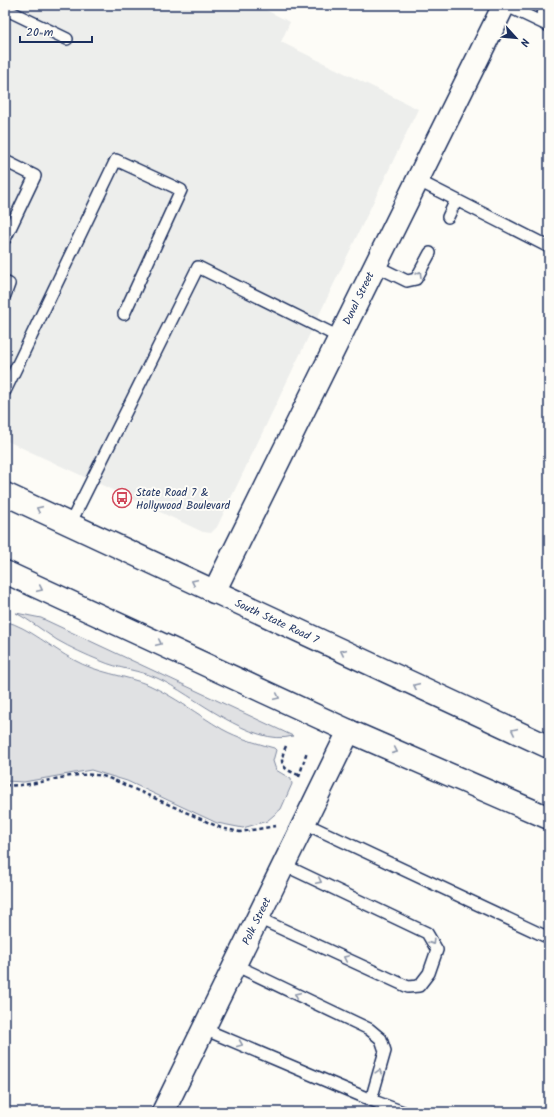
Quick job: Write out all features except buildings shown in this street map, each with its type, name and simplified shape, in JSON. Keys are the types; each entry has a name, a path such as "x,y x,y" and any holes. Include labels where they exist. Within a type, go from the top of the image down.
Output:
{"main road":[{"name":"Duval Street","path":"214,592 374,265 504,5"},
{"name":"South State Road 7","path":"5,494 214,592 547,741"},
{"path":"5,572 349,731 549,818"},
{"name":"Polk Street","path":"166,1111 204,1029 349,731"}],"lane":[{"path":"504,5 544,24 548,5"},
{"path":"5,9 67,39"},
{"path":"5,391 116,160 181,190 124,314"},
{"path":"5,161 35,176 5,239"},
{"path":"417,180 549,247"},
{"path":"448,217 456,200"},
{"path":"374,265 407,281 416,279 430,253"},
{"path":"70,524 198,267 339,337"},
{"path":"5,282 10,284 5,295"},
{"path":"304,822 549,938"},
{"path":"258,918 408,987 419,986 429,973 438,950 427,933 284,864"},
{"path":"235,965 369,1029 381,1040 386,1051 371,1100"},
{"path":"204,1029 371,1100 403,1112"}],"path":[{"path":"286,746 282,756 282,765 287,771 299,775"},
{"path":"5,785 32,785 67,777 96,775 114,780 221,828 240,832 276,826"},
{"path":"5,1104 8,1112"}],"shaded area":[{"path":"5,5 256,5 290,22 281,42 418,109 217,527 211,533 203,532 5,440"},
{"path":"16,613 41,618 293,736 277,738 241,727 223,718 157,678 108,664 73,649"},
{"path":"5,621 23,628 65,655 83,664 101,671 149,685 177,700 228,732 247,740 274,748 276,750 273,761 276,770 291,779 292,784 281,809 267,821 243,828 217,823 127,781 91,770 24,782 5,781"}],"place":[{"name":"State Road 7 & Hollywood Boulevard","path":"122,498"}]}
